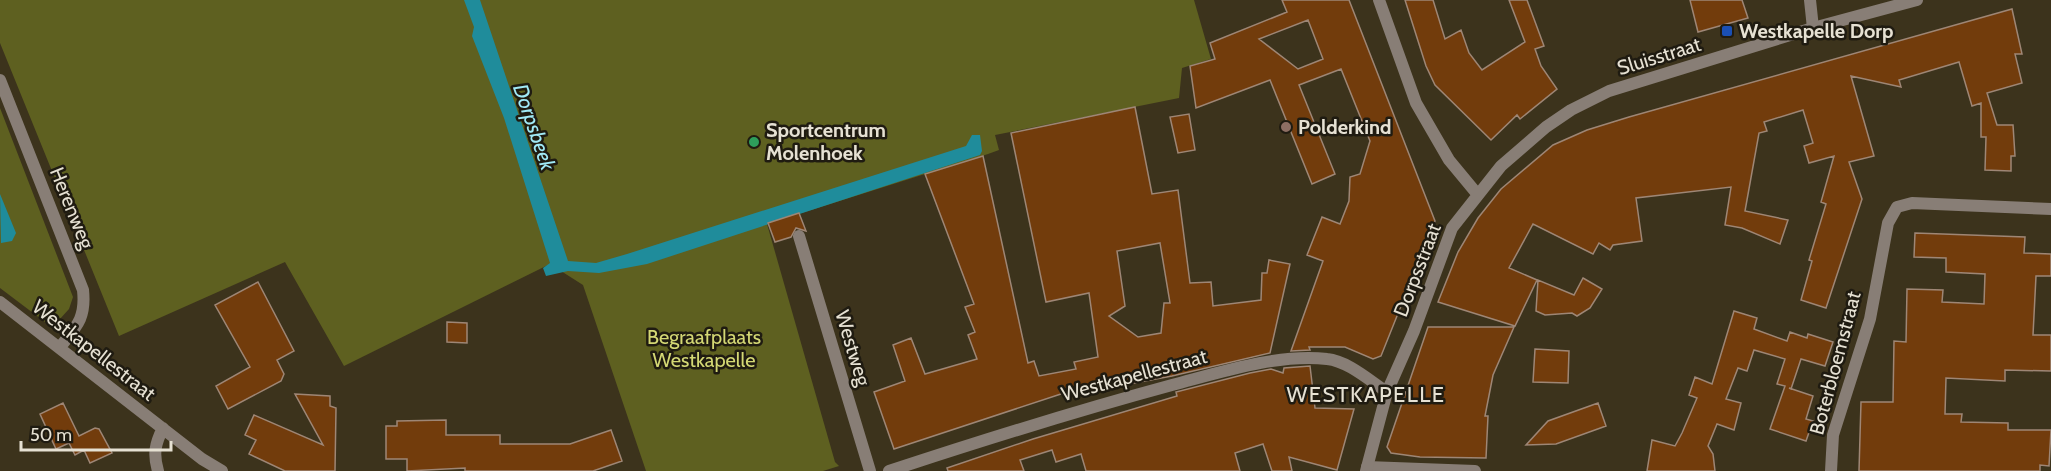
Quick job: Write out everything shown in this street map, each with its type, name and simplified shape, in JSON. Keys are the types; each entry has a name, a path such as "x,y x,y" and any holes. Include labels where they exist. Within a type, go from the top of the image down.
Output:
{"street":[{"path":"1379,0 1416,103 1449,160 1478,195"},
{"path":"1810,0 1813,28"},
{"name":"Sluisstraat","path":"1478,195 1501,166 1546,127 1609,92 1813,28 1917,0"},
{"name":"Herenweg","path":"0,80 83,290 85,306 82,320 60,347"},
{"name":"Dorpsstraat","path":"1367,469 1387,392 1414,331 1452,228 1478,195"},
{"name":"Boterbloemstraat","path":"1831,471 1833,435 1870,319 1888,223 1897,207 1912,203 2051,209"},
{"name":"Westweg","path":"799,236 870,471"},
{"name":"Westkapellestraat","path":"0,302 222,471"},
{"name":"Westkapellestraat","path":"889,471 1060,415 1245,366 1304,358 1329,359 1339,362 1387,392"},
{"path":"158,471 154,456 155,443 163,428"},
{"path":"1367,469 1475,471"}],"green space":[{"name":"Sportcentrum Molenhoek","path":"0,0 1194,0 1211,59 1182,68 1179,98 995,135 999,150 767,224 835,462 839,466 823,471 646,471 583,285 550,264 344,366 285,262 119,336 0,43"},
{"path":"0,108 73,297 69,309 59,320 45,322 0,288"}],"water":[{"path":"464,0 480,0 568,261 596,263 627,254 966,146 972,135 980,135 982,151 980,155 647,264 599,273 568,271 546,276 543,268 550,263 504,118 472,36 474,27"},
{"path":"0,194 16,233 12,241 1,243"}],"building":[{"path":"1282,0 1349,0 1435,221 1381,356 1373,359 1345,347 1309,347 1310,350 1291,351 1323,261 1307,255 1322,217 1340,224 1349,201 1350,177 1360,174 1370,141 1341,69 1299,85 1335,174 1312,184 1270,80 1196,108 1190,66 1215,59 1210,43 1287,12","holes":["1308,20 1323,59 1298,69 1259,39"]},
{"path":"1405,0 1433,0 1445,39 1461,30 1469,53 1482,70 1525,42 1509,0 1527,0 1544,46 1535,49 1541,66 1557,89 1520,119 1517,115 1491,140 1435,85 1426,66"},
{"path":"1690,0 1742,0 1748,18 1698,32"},
{"path":"2012,9 2022,54 2015,54 2022,83 1987,93 1997,125 2013,125 2015,156 2011,156 2011,171 1985,170 1986,137 1981,137 1981,103 1972,106 1959,62 1899,80 1901,87 1851,76 1874,156 1849,162 1862,199 1826,308 1801,300 1812,261 1809,260 1826,204 1821,202 1834,156 1809,163 1804,146 1813,143 1803,110 1764,122 1767,131 1759,133 1745,211 1788,220 1780,244 1742,228 1725,225 1731,187 1636,198 1642,241 1613,245 1610,250 1599,243 1593,254 1533,224 1509,268 1537,280 1515,326 1438,302 1458,252 1478,218 1501,189 1553,145 1587,130 1629,117"},
{"path":"1135,107 1152,194 1178,190 1190,283 1211,282 1213,306 1261,300 1262,273 1267,273 1269,260 1290,264 1270,353 1172,376 1065,396 1064,393 894,449 874,392 905,381 893,345 911,338 925,374 977,359 968,335 975,332 965,307 974,304 925,174 983,156 1028,363 1034,361 1039,376 1076,369 1074,362 1098,357 1089,293 1046,302 1011,133","holes":["1160,243 1170,303 1164,303 1161,333 1138,337 1109,316 1125,306 1117,251"]},
{"path":"1189,114 1195,150 1178,153 1170,117"},
{"path":"799,213 806,231 796,228 791,237 775,242 768,223"},
{"path":"1915,233 2025,237 2024,253 2051,254 2051,276 2036,276 2033,335 2051,335 2051,371 2005,370 2005,381 1946,378 1945,414 1962,414 1961,422 2008,423 2008,430 2051,430 2049,466 2040,465 2040,471 1859,471 1861,402 1893,402 1894,341 1906,342 1907,289 1943,290 1942,302 1984,304 1985,274 1946,272 1946,258 1914,257"},
{"path":"1583,278 1602,289 1590,308 1577,316 1572,313 1545,315 1536,311 1538,280 1574,295"},
{"path":"258,282 294,351 277,360 284,374 281,381 228,409 216,386 250,367 215,305"},
{"path":"1734,311 1757,318 1754,329 1787,341 1790,332 1807,338 1808,334 1833,342 1825,366 1801,359 1791,389 1813,396 1806,419 1813,421 1806,441 1770,429 1785,386 1777,384 1785,359 1754,350 1747,371 1738,368 1726,399 1741,403 1734,430 1717,424 1708,446 1713,454 1715,471 1647,471 1652,440 1675,446 1682,433 1697,398 1689,395 1695,377 1712,384"},
{"path":"447,322 467,323 467,343 447,342"},
{"path":"1428,327 1514,327 1493,375 1485,416 1488,416 1486,458 1420,457 1391,453 1387,447"},
{"path":"1535,349 1569,351 1568,383 1533,382"},
{"path":"1310,366 1315,408 1354,409 1337,470 1289,457 1292,471 1272,471 1263,444 1235,453 1240,471 1086,471 1081,454 1056,462 1052,450 1020,460 1024,471 948,471 947,468 1033,439 1177,396 1176,392 1250,373 1271,369 1283,373 1284,368"},
{"path":"295,394 330,396 330,406 336,408 335,471 285,471 249,454 256,440 245,435 254,415 323,445"},
{"path":"63,403 79,436 95,428 99,429 112,453 90,463 84,450 75,455 69,443 56,449 40,414"},
{"path":"1598,403 1606,426 1556,444 1526,445 1548,421"},
{"path":"446,420 446,435 500,435 500,444 570,444 611,430 622,461 593,471 465,471 465,468 407,471 407,459 386,459 386,426 397,426 397,421"}],"place":[{"name":"Westkapelle Dorp","path":"1727,31"},
{"name":"Polderkind","path":"1286,127"},
{"name":"Sportcentrum Molenhoek","path":"754,142"}],"district":[{"name":"WESTKAPELLE","path":"1366,394"}],"water label":[{"name":"Dorpsbeek","path":"534,127"}],"park label":[{"name":"Begraafplaats Westkapelle","path":"704,348"}]}
